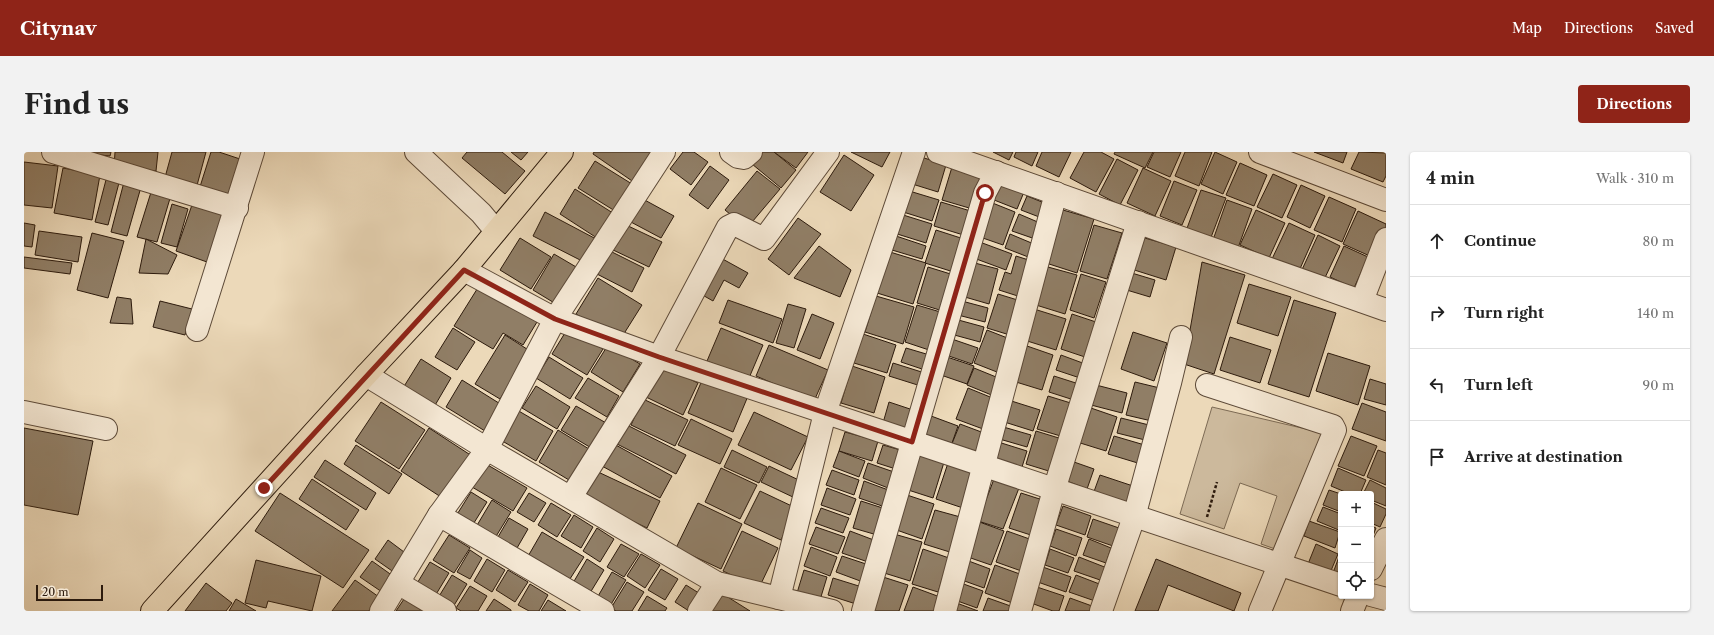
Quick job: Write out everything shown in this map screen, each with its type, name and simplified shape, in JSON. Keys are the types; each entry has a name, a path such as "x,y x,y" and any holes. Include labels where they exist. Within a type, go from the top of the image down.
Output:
{"main road":[{"path":"152,611 366,375 464,270 562,152"}],"street":[{"path":"53,152 237,208"},
{"path":"197,330 237,208 253,152"},
{"path":"416,152 481,213 496,232"},
{"path":"381,611 439,515 487,448 555,319 664,152"},
{"path":"731,152 741,158 744,158 751,152"},
{"path":"572,497 659,357 728,227 734,224 764,239 828,152"},
{"path":"779,598 825,413 914,152"},
{"path":"938,152 1386,310"},
{"path":"1260,152 1293,158 1386,200"},
{"path":"864,611 985,193 996,172"},
{"path":"945,611 982,466 1056,193"},
{"path":"1020,611 1054,490 1138,222"},
{"path":"1362,301 1386,239"},
{"path":"464,270 555,319 659,357 1338,584"},
{"path":"1101,611 1134,516 1181,337"},
{"path":"366,375 716,583 832,611"},
{"path":"1207,384 1335,427 1335,432 1260,611"},
{"path":"24,412 106,429"},
{"path":"439,515 603,611"},
{"path":"1374,563 1386,539"},
{"path":"699,611 716,583"},
{"path":"398,584 445,611"},
{"path":"1374,596 1386,599"},
{"path":"1352,611 1357,599"}],"path":[{"path":"1200,539 1217,482"}],"shaded area":[{"path":"1212,407 1323,433 1278,550 1261,544 1277,496 1240,483 1224,529 1180,514"}],"building":[{"path":"72,152 111,152 110,156"},
{"path":"115,152 158,152 156,171 114,167"},
{"path":"172,152 206,152 196,189 164,181"},
{"path":"211,152 219,152 240,159 227,202 198,193"},
{"path":"467,152 502,152 525,171 505,194 462,158"},
{"path":"511,152 528,152 521,160"},
{"path":"594,152 657,152 635,183 593,154"},
{"path":"683,152 694,152 708,162 691,185 670,169"},
{"path":"762,152 774,152 796,170 781,188 752,164"},
{"path":"774,152 808,152 796,168"},
{"path":"851,152 890,152 882,167"},
{"path":"993,152 1013,152 1009,160"},
{"path":"1016,152 1038,152 1032,166 1014,157"},
{"path":"1042,152 1071,152 1059,177 1036,166"},
{"path":"1084,152 1101,152 1114,159 1096,192 1070,178"},
{"path":"1115,152 1153,152 1145,168 1114,154"},
{"path":"1154,152 1181,152 1170,177 1147,167"},
{"path":"1185,152 1212,152 1199,186 1175,176"},
{"path":"1215,152 1237,162 1223,194 1201,184"},
{"path":"1314,152 1347,152 1343,163"},
{"path":"1359,152 1386,153 1386,176 1383,182 1351,169"},
{"path":"844,155 874,175 851,211 820,192"},
{"path":"918,156 946,165 938,192 909,183"},
{"path":"1117,159 1138,170 1120,205 1099,194"},
{"path":"595,161 632,184 615,211 578,188"},
{"path":"24,162 58,166 52,208 24,205"},
{"path":"1240,163 1267,175 1254,206 1226,195"},
{"path":"710,166 729,180 708,209 689,195"},
{"path":"952,167 986,178 976,210 942,200"},
{"path":"63,168 100,175 92,220 54,213"},
{"path":"1143,168 1171,181 1155,216 1127,203"},
{"path":"757,171 780,189 747,228 725,210"},
{"path":"1273,174 1297,185 1282,218 1257,207"},
{"path":"107,176 120,179 108,225 95,222"},
{"path":"1174,181 1197,190 1182,225 1160,216"},
{"path":"124,182 141,187 127,236 111,232"},
{"path":"996,182 1024,192 1017,209 989,198"},
{"path":"1301,185 1325,196 1310,228 1287,217"},
{"path":"152,189 171,195 157,242 137,237"},
{"path":"575,189 616,215 600,240 560,214"},
{"path":"906,190 939,200 932,221 900,211"},
{"path":"1201,190 1226,198 1210,240 1186,231"},
{"path":"1027,196 1052,206 1047,220 1021,210"},
{"path":"1329,197 1356,209 1342,242 1314,230"},
{"path":"641,198 674,216 661,238 629,221"},
{"path":"1227,200 1252,209 1238,248 1213,240"},
{"path":"193,202 226,213 207,262 176,251"},
{"path":"941,202 977,213 970,237 934,226"},
{"path":"990,202 1015,212 1003,245 977,236"},
{"path":"172,204 188,209 177,247 161,243"},
{"path":"1063,210 1094,219 1077,273 1046,263"},
{"path":"1256,210 1285,223 1269,258 1240,245"},
{"path":"1358,211 1386,224 1386,228 1372,257 1343,244"},
{"path":"545,212 598,240 586,263 533,236"},
{"path":"900,214 932,224 926,243 894,233"},
{"path":"1019,214 1047,226 1041,241 1012,231"},
{"path":"798,218 821,234 789,275 768,259"},
{"path":"24,223 35,225 32,247 24,246"},
{"path":"1289,223 1315,235 1299,271 1272,259"},
{"path":"624,224 662,242 649,267 611,249"},
{"path":"1094,225 1122,233 1107,279 1080,271"},
{"path":"936,230 970,241 960,274 925,263"},
{"path":"39,231 82,237 78,262 35,255"},
{"path":"92,233 124,241 108,298 77,290"},
{"path":"1010,234 1041,247 1036,260 1005,248"},
{"path":"1318,235 1340,246 1322,284 1300,274"},
{"path":"896,236 926,246 922,259 892,250"},
{"path":"1138,236 1176,247 1166,280 1128,268"},
{"path":"520,238 551,257 531,289 500,270"},
{"path":"146,239 177,255 168,274 139,273"},
{"path":"977,241 1012,254 1006,270 971,257"},
{"path":"819,246 851,270 840,297 794,278"},
{"path":"1344,246 1368,257 1354,288 1330,277"},
{"path":"608,250 644,268 632,292 595,273"},
{"path":"890,252 926,263 913,304 877,293"},
{"path":"554,254 583,271 561,307 533,290"},
{"path":"1016,256 1035,262 1024,298 999,290 1005,272 1011,274"},
{"path":"24,257 72,263 70,274 24,268"},
{"path":"719,257 748,273 739,288 724,280 713,301 699,293"},
{"path":"967,261 998,269 989,304 958,295"},
{"path":"1202,262 1245,275 1214,374 1184,364"},
{"path":"928,267 957,276 946,312 917,303"},
{"path":"1048,267 1077,275 1065,314 1036,305"},
{"path":"1125,271 1155,280 1150,297 1120,288"},
{"path":"1081,274 1106,282 1094,318 1070,310"},
{"path":"598,278 642,305 620,340 576,314"},
{"path":"1249,284 1291,297 1278,336 1237,323"},
{"path":"479,286 537,322 523,345 503,333 493,349 454,326"},
{"path":"998,294 1024,302 1013,336 987,328"},
{"path":"876,296 914,307 903,344 865,332"},
{"path":"117,297 131,299 133,324 110,323"},
{"path":"728,300 782,319 773,343 719,323"},
{"path":"958,300 988,308 985,322 954,314"},
{"path":"1294,300 1336,313 1309,397 1268,384"},
{"path":"160,301 192,309 185,335 153,327"},
{"path":"788,304 806,309 794,348 776,343"},
{"path":"917,305 947,314 935,352 905,342"},
{"path":"1034,309 1066,319 1056,350 1024,340"},
{"path":"812,314 834,323 820,359 797,350"},
{"path":"1072,314 1105,325 1094,360 1061,349"},
{"path":"951,318 984,327 980,342 947,333"},
{"path":"453,328 475,342 457,370 435,357"},
{"path":"568,328 603,349 587,375 552,354"},
{"path":"721,328 763,345 749,378 707,361"},
{"path":"987,330 1015,341 1002,374 974,363"},
{"path":"1133,332 1167,343 1154,381 1121,369"},
{"path":"863,334 896,345 887,373 854,363"},
{"path":"505,335 530,351 500,399 475,384"},
{"path":"946,337 978,348 972,364 940,353"},
{"path":"1230,337 1271,350 1260,383 1220,370"},
{"path":"608,345 640,364 623,392 591,372"},
{"path":"769,345 828,370 814,401 756,376"},
{"path":"1027,346 1053,355 1042,390 1016,382"},
{"path":"906,348 933,356 928,371 901,362"},
{"path":"1328,353 1370,366 1358,405 1316,391"},
{"path":"941,355 974,366 967,384 935,373"},
{"path":"1061,355 1088,365 1083,379 1056,370"},
{"path":"549,357 583,378 570,399 536,378"},
{"path":"421,359 451,378 434,407 403,388"},
{"path":"893,363 928,374 924,387 889,376"},
{"path":"661,366 698,383 683,415 646,397"},
{"path":"852,366 885,377 874,413 841,403"},
{"path":"974,368 1001,379 994,396 967,385"},
{"path":"1054,376 1082,385 1077,401 1049,392"},
{"path":"588,378 619,396 607,417 575,398"},
{"path":"703,378 748,396 733,432 688,413"},
{"path":"1370,379 1386,384 1386,405 1364,399"},
{"path":"462,380 502,405 485,431 446,407"},
{"path":"1135,382 1164,389 1156,422 1126,415"},
{"path":"1096,385 1127,393 1122,413 1091,405"},
{"path":"536,386 570,407 557,429 522,408"},
{"path":"968,388 995,399 983,429 956,419"},
{"path":"1048,396 1074,404 1064,437 1037,429"},
{"path":"643,399 688,420 675,446 631,425"},
{"path":"1005,399 1040,410 1033,431 998,420"},
{"path":"381,402 425,430 399,469 355,441"},
{"path":"889,402 919,412 912,432 883,423"},
{"path":"1362,403 1386,412 1386,441 1352,429"},
{"path":"576,406 608,424 593,449 561,430"},
{"path":"1088,407 1117,417 1106,451 1077,442"},
{"path":"517,410 553,431 536,461 499,439"},
{"path":"754,412 808,437 791,470 738,445"},
{"path":"923,413 958,426 951,446 916,433"},
{"path":"1121,418 1153,426 1149,441 1117,433"},
{"path":"691,419 732,439 720,464 678,445"},
{"path":"960,424 984,433 976,456 951,446"},
{"path":"627,425 686,455 676,474 617,444"},
{"path":"1000,426 1031,435 1027,447 996,438"},
{"path":"24,428 93,441 78,515 24,505"},
{"path":"429,428 472,456 444,499 401,471"},
{"path":"558,430 589,449 569,480 539,462"},
{"path":"1036,431 1062,439 1052,472 1026,464"},
{"path":"845,432 878,441 872,461 839,451"},
{"path":"1114,436 1148,446 1141,464 1108,454"},
{"path":"1351,436 1377,446 1364,476 1338,466"},
{"path":"995,441 1027,451 1022,467 990,457"},
{"path":"614,444 672,476 660,498 602,466"},
{"path":"356,445 402,474 389,494 344,464"},
{"path":"883,445 904,451 899,470 877,463"},
{"path":"732,450 767,467 759,483 724,467"},
{"path":"914,450 945,459 933,498 902,488"},
{"path":"1378,450 1386,453 1386,485 1367,477"},
{"path":"839,451 865,461 859,477 833,467"},
{"path":"325,460 376,493 366,510 314,477"},
{"path":"1074,462 1094,469 1087,489 1067,481"},
{"path":"868,463 894,472 888,488 863,478"},
{"path":"948,463 975,471 963,508 936,499"},
{"path":"486,464 527,488 513,511 472,487"},
{"path":"769,466 803,482 795,498 761,482"},
{"path":"721,468 757,485 740,519 705,502"},
{"path":"1338,468 1366,480 1361,491 1343,491 1331,486"},
{"path":"832,470 859,480 854,495 826,485"},
{"path":"596,471 660,501 647,528 583,497"},
{"path":"1100,475 1139,488 1131,510 1092,497"},
{"path":"312,479 359,510 346,530 299,499"},
{"path":"994,479 1019,488 1003,529 978,521"},
{"path":"1370,480 1386,488 1386,506 1374,501 1374,491 1364,491"},
{"path":"864,481 891,491 885,507 859,498"},
{"path":"827,488 856,499 850,515 821,505"},
{"path":"1329,490 1338,493 1338,511 1323,505"},
{"path":"760,491 796,508 781,540 744,523"},
{"path":"471,492 487,502 472,526 456,516"},
{"path":"280,493 369,550 343,588 255,531"},
{"path":"529,493 546,503 534,522 517,512"},
{"path":"1021,493 1049,502 1037,537 1009,528"},
{"path":"904,494 934,504 922,539 891,528"},
{"path":"492,500 511,512 495,538 476,527"},
{"path":"861,501 892,511 884,537 853,528"},
{"path":"551,503 571,515 557,537 538,525"},
{"path":"698,503 742,524 721,569 676,548"},
{"path":"1374,503 1386,509 1386,514 1380,527 1374,524"},
{"path":"1063,506 1091,516 1085,535 1056,525"},
{"path":"1323,507 1338,513 1338,530 1317,521"},
{"path":"821,508 849,518 843,533 815,523"},
{"path":"935,510 964,518 953,553 924,544"},
{"path":"574,515 593,527 581,548 561,536"},
{"path":"509,518 528,529 517,548 498,537"},
{"path":"1093,519 1119,528 1113,546 1087,537"},
{"path":"974,520 1004,531 991,565 962,555"},
{"path":"1309,521 1338,531 1338,538 1335,548 1304,536"},
{"path":"816,527 845,537 838,554 809,544"},
{"path":"597,528 614,539 600,562 583,551"},
{"path":"1056,529 1082,538 1076,556 1050,546"},
{"path":"742,531 778,548 759,588 723,571"},
{"path":"850,531 879,542 871,563 842,553"},
{"path":"1007,531 1038,542 1027,573 996,562"},
{"path":"542,532 584,557 568,582 527,558"},
{"path":"894,534 922,542 910,581 881,572"},
{"path":"449,535 470,548 454,573 433,560"},
{"path":"1089,539 1111,548 1106,563 1083,555"},
{"path":"388,540 408,555 395,573 375,559"},
{"path":"621,544 639,554 624,577 607,567"},
{"path":"1316,544 1338,554 1330,573 1308,564"},
{"path":"811,547 837,557 830,576 804,566"},
{"path":"923,549 949,558 938,592 912,584"},
{"path":"1050,549 1074,558 1068,573 1045,565"},
{"path":"470,550 482,558 470,579 457,572"},
{"path":"641,554 660,565 645,588 627,576"},
{"path":"842,556 869,565 863,582 836,572"},
{"path":"1079,557 1107,568 1103,581 1074,571"},
{"path":"487,559 505,570 492,592 474,581"},
{"path":"587,559 604,570 590,593 573,583"},
{"path":"1156,559 1241,593 1234,611 1168,585 1158,611 1135,611"},
{"path":"1338,559 1338,575 1333,573"},
{"path":"256,560 321,576 312,611 268,601 266,608 245,603"},
{"path":"966,560 990,569 984,588 959,579"},
{"path":"372,561 393,576 382,592 360,577"},
{"path":"430,562 449,573 435,596 416,585"},
{"path":"995,565 1028,577 1018,605 985,593"},
{"path":"1040,566 1071,577 1066,592 1035,581"},
{"path":"661,569 678,579 665,600 648,590"},
{"path":"508,570 528,582 515,602 496,590"},
{"path":"804,570 827,577 820,600 797,593"},
{"path":"612,572 626,580 610,606 597,598"},
{"path":"452,575 467,584 453,607 438,598"},
{"path":"1076,575 1102,585 1095,601 1069,592"},
{"path":"880,576 908,585 899,611 869,611"},
{"path":"833,578 862,587 856,604 828,595"},
{"path":"355,580 379,597 369,611 332,611"},
{"path":"627,582 644,592 632,611 616,611 611,608"},
{"path":"958,582 983,591 977,608 952,599"},
{"path":"206,583 232,603 226,611 185,611"},
{"path":"530,584 548,595 539,611 529,611 518,605"},
{"path":"686,585 702,595 689,611 675,602"},
{"path":"470,586 487,596 478,611 461,611 456,608"},
{"path":"913,587 940,597 935,611 904,611"},
{"path":"1037,587 1064,596 1059,611 1053,611 1031,603"},
{"path":"723,594 750,611 712,611"},
{"path":"647,596 667,608 665,611 638,611"},
{"path":"988,598 1019,609 1018,611 983,611"},
{"path":"1070,598 1092,606 1091,611 1065,611"},
{"path":"236,599 256,611 229,611"},
{"path":"404,599 423,611 396,611"},
{"path":"494,599 511,610 511,611 486,611"},
{"path":"548,600 566,611 541,611"},
{"path":"954,602 978,611 951,611"}],"route":[{"path":"264,488 366,375 464,270 555,319 659,357 912,442 985,193"}]}
